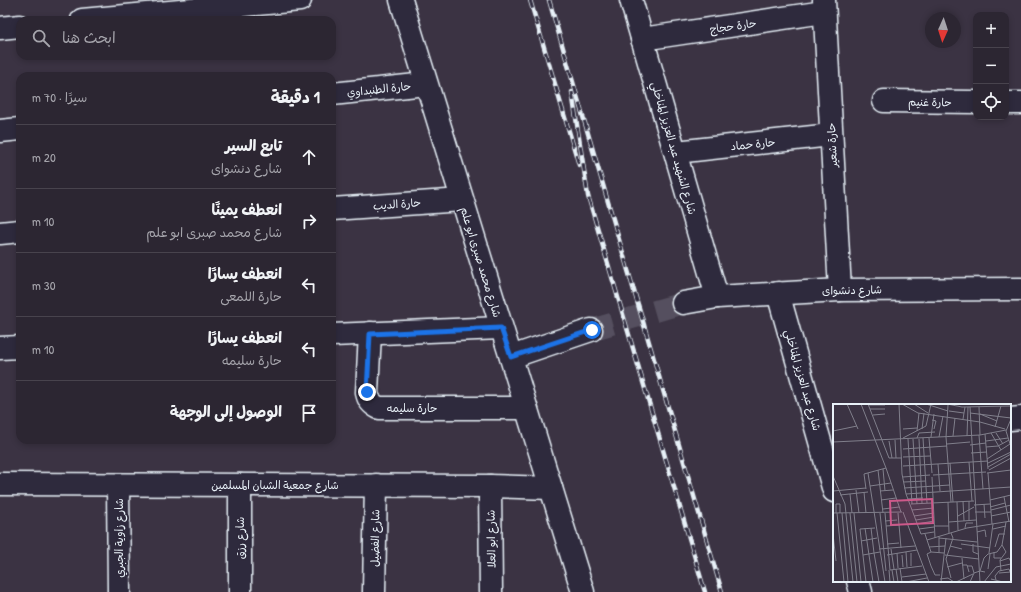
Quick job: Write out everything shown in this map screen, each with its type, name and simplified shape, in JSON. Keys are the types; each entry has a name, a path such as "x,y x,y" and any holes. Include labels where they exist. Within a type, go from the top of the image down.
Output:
{"street":[{"path":"126,16 300,0"},
{"name":"شارع محمد صبرى ابو علم","path":"401,0 583,592"},
{"name":"شارع الشهيد عبد العزيز المناخلي","path":"631,0 717,297"},
{"name":"حارة حجاج","path":"642,39 824,6"},
{"name":"حارة شعير","path":"824,6 840,290"},
{"path":"0,28 16,26"},
{"name":"حارة الطنبداوي","path":"336,94 426,84"},
{"name":"حارة غنيم","path":"884,102 973,102"},
{"path":"1009,103 1021,103"},
{"path":"0,131 16,129"},
{"name":"حارة حماد","path":"676,152 831,135"},
{"name":"حارة الديب","path":"336,209 462,200"},
{"path":"0,233 16,231"},
{"name":"شارع دنشواى","path":"683,303 717,297 840,290 1021,288"},
{"name":"شارع عبد العزيز المناخلي","path":"778,293 827,437 833,483"},
{"path":"336,335 501,328"},
{"path":"511,357 592,330"},
{"name":"حارة سليمه","path":"370,334 367,392 368,398 374,406 384,409 526,408"},
{"path":"0,348 16,347"},
{"path":"1011,419 1021,418"},
{"name":"شارع جمعية الشبان المسلمين","path":"0,484 376,485 551,488"},
{"name":"شارع زاوية الجبري","path":"118,484 119,592"},
{"name":"شارع رزق","path":"240,485 240,592"},
{"name":"شارع الفضيل","path":"374,592 376,485"},
{"name":"شارع ابو العلا","path":"490,486 492,592"},
{"path":"858,582 861,592"}],"tunnel":[{"path":"591,330 683,303"}],"railway":[{"path":"530,0 579,165"},
{"path":"549,0 722,592"},
{"path":"572,92 588,196 705,592"}],"route":[{"path":"367,392 370,334 501,328 511,357 592,330"}]}
